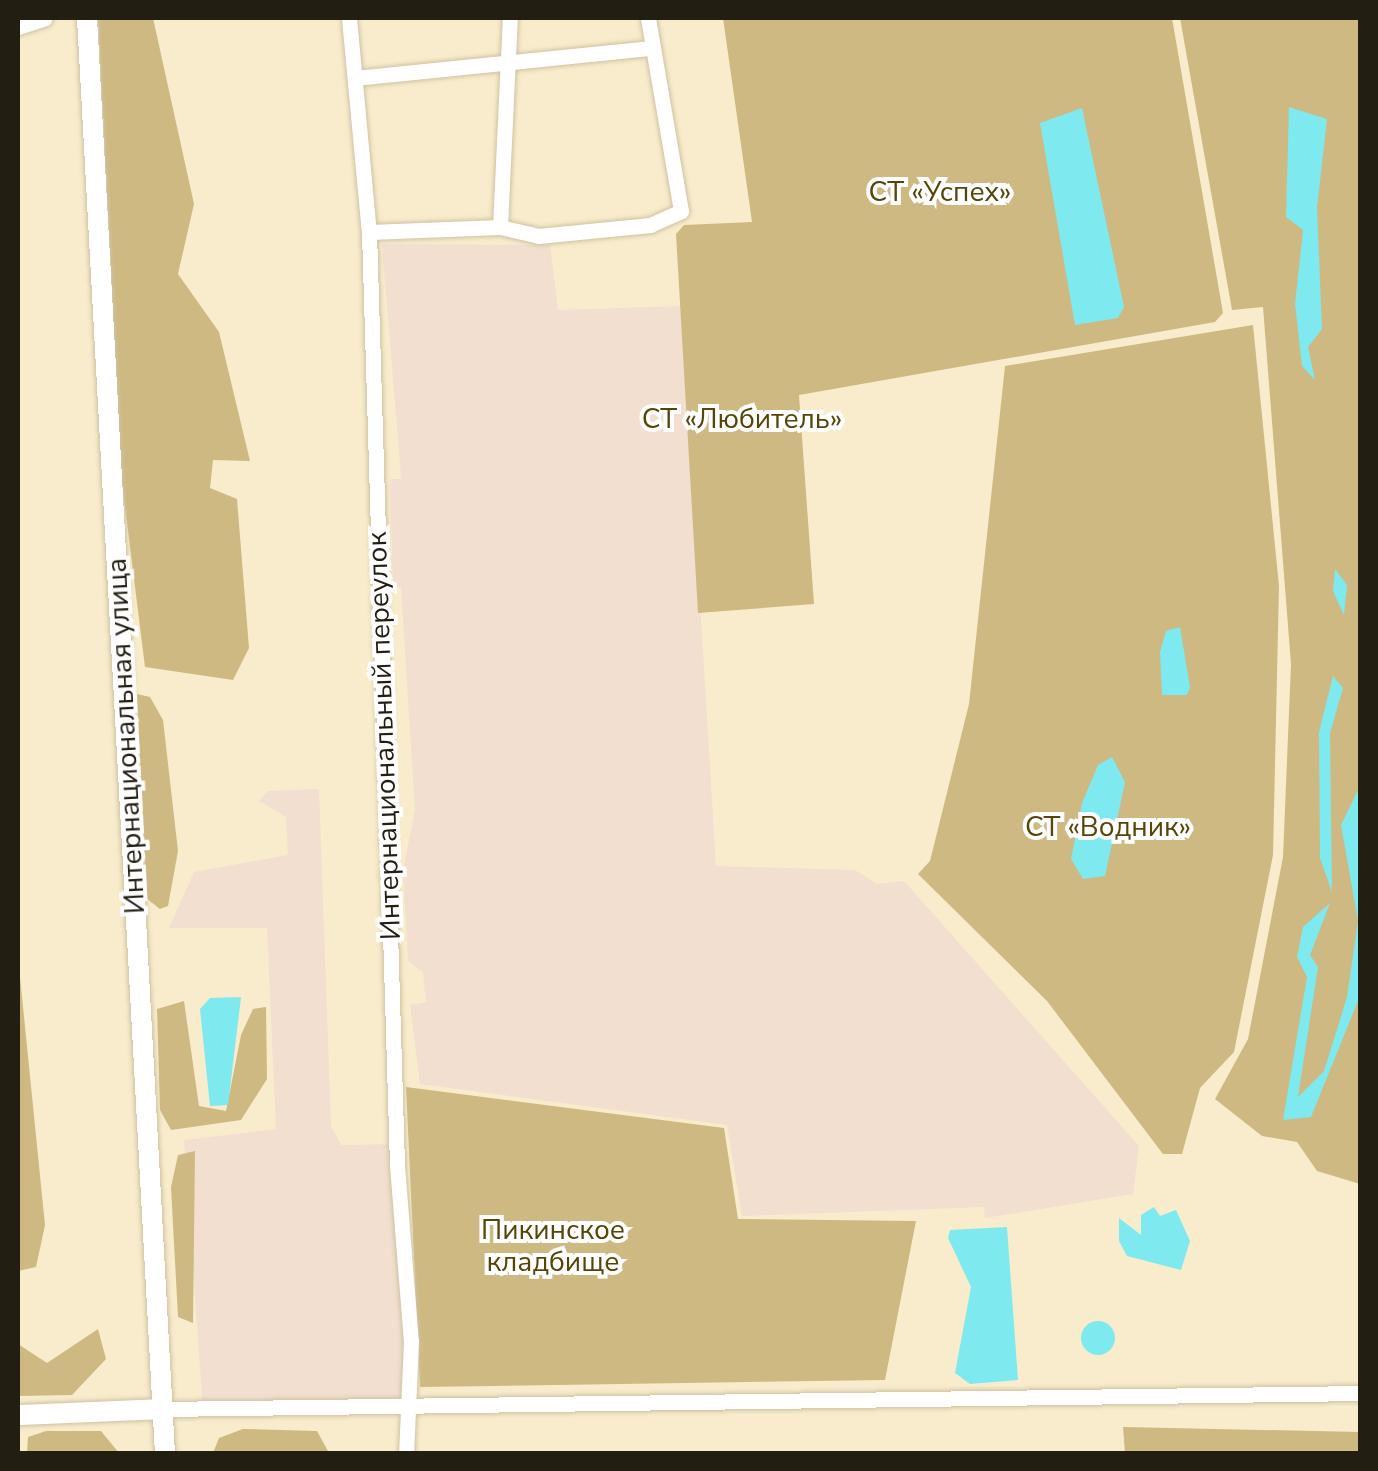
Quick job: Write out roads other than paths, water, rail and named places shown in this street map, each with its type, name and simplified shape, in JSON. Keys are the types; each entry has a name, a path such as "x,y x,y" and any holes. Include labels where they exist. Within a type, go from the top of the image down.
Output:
{"main road":[{"name":"Интернациональная улица","path":"87,18 160,1409 166,1454"},
{"path":"18,1415 160,1409"}],"street":[{"path":"18,27 44,18"},
{"name":"Интернациональный переулок","path":"349,18 369,232 406,1454"},
{"path":"500,228 512,67 510,18"},
{"path":"369,232 500,228 538,236 619,228 681,211 648,18"},
{"path":"355,78 512,67 651,48"},
{"path":"160,1409 1360,1393"}],"water":[{"path":"1289,107 1327,119 1317,208 1322,329 1308,347 1315,380 1302,366 1295,304 1303,230 1286,217"},
{"path":"1082,108 1124,307 1118,318 1075,325 1040,123"},
{"path":"1335,569 1347,585 1344,615 1333,591"},
{"path":"1180,627 1190,687 1187,695 1162,695 1160,652 1166,631"},
{"path":"1333,676 1343,688 1330,733 1332,892 1320,858 1319,732"},
{"path":"1112,757 1125,782 1105,876 1083,879 1071,859 1082,803 1098,765"},
{"path":"1360,786 1360,996 1311,1117 1283,1120 1307,977 1297,957 1303,927 1330,903 1310,955 1318,967 1298,1097 1324,1071 1347,997 1358,921 1341,825"},
{"path":"241,997 228,1105 210,1106 200,1009 210,998"},
{"path":"1154,1207 1160,1216 1176,1210 1190,1241 1181,1270 1127,1256 1119,1241 1119,1218 1141,1235 1141,1215"},
{"path":"1007,1227 1018,1380 970,1384 955,1373 971,1287 948,1238 950,1230"},
{"path":"1098,1321 1110,1326 1115,1338 1110,1350 1098,1355 1086,1350 1081,1338 1086,1326"}],"park label":[{"name":"СТ «Успех»","path":"940,192"},
{"name":"СТ «Любитель»","path":"742,419"},
{"name":"СТ «Водник»","path":"1108,827"},
{"name":"Пикинское кладбище","path":"553,1246"}]}
